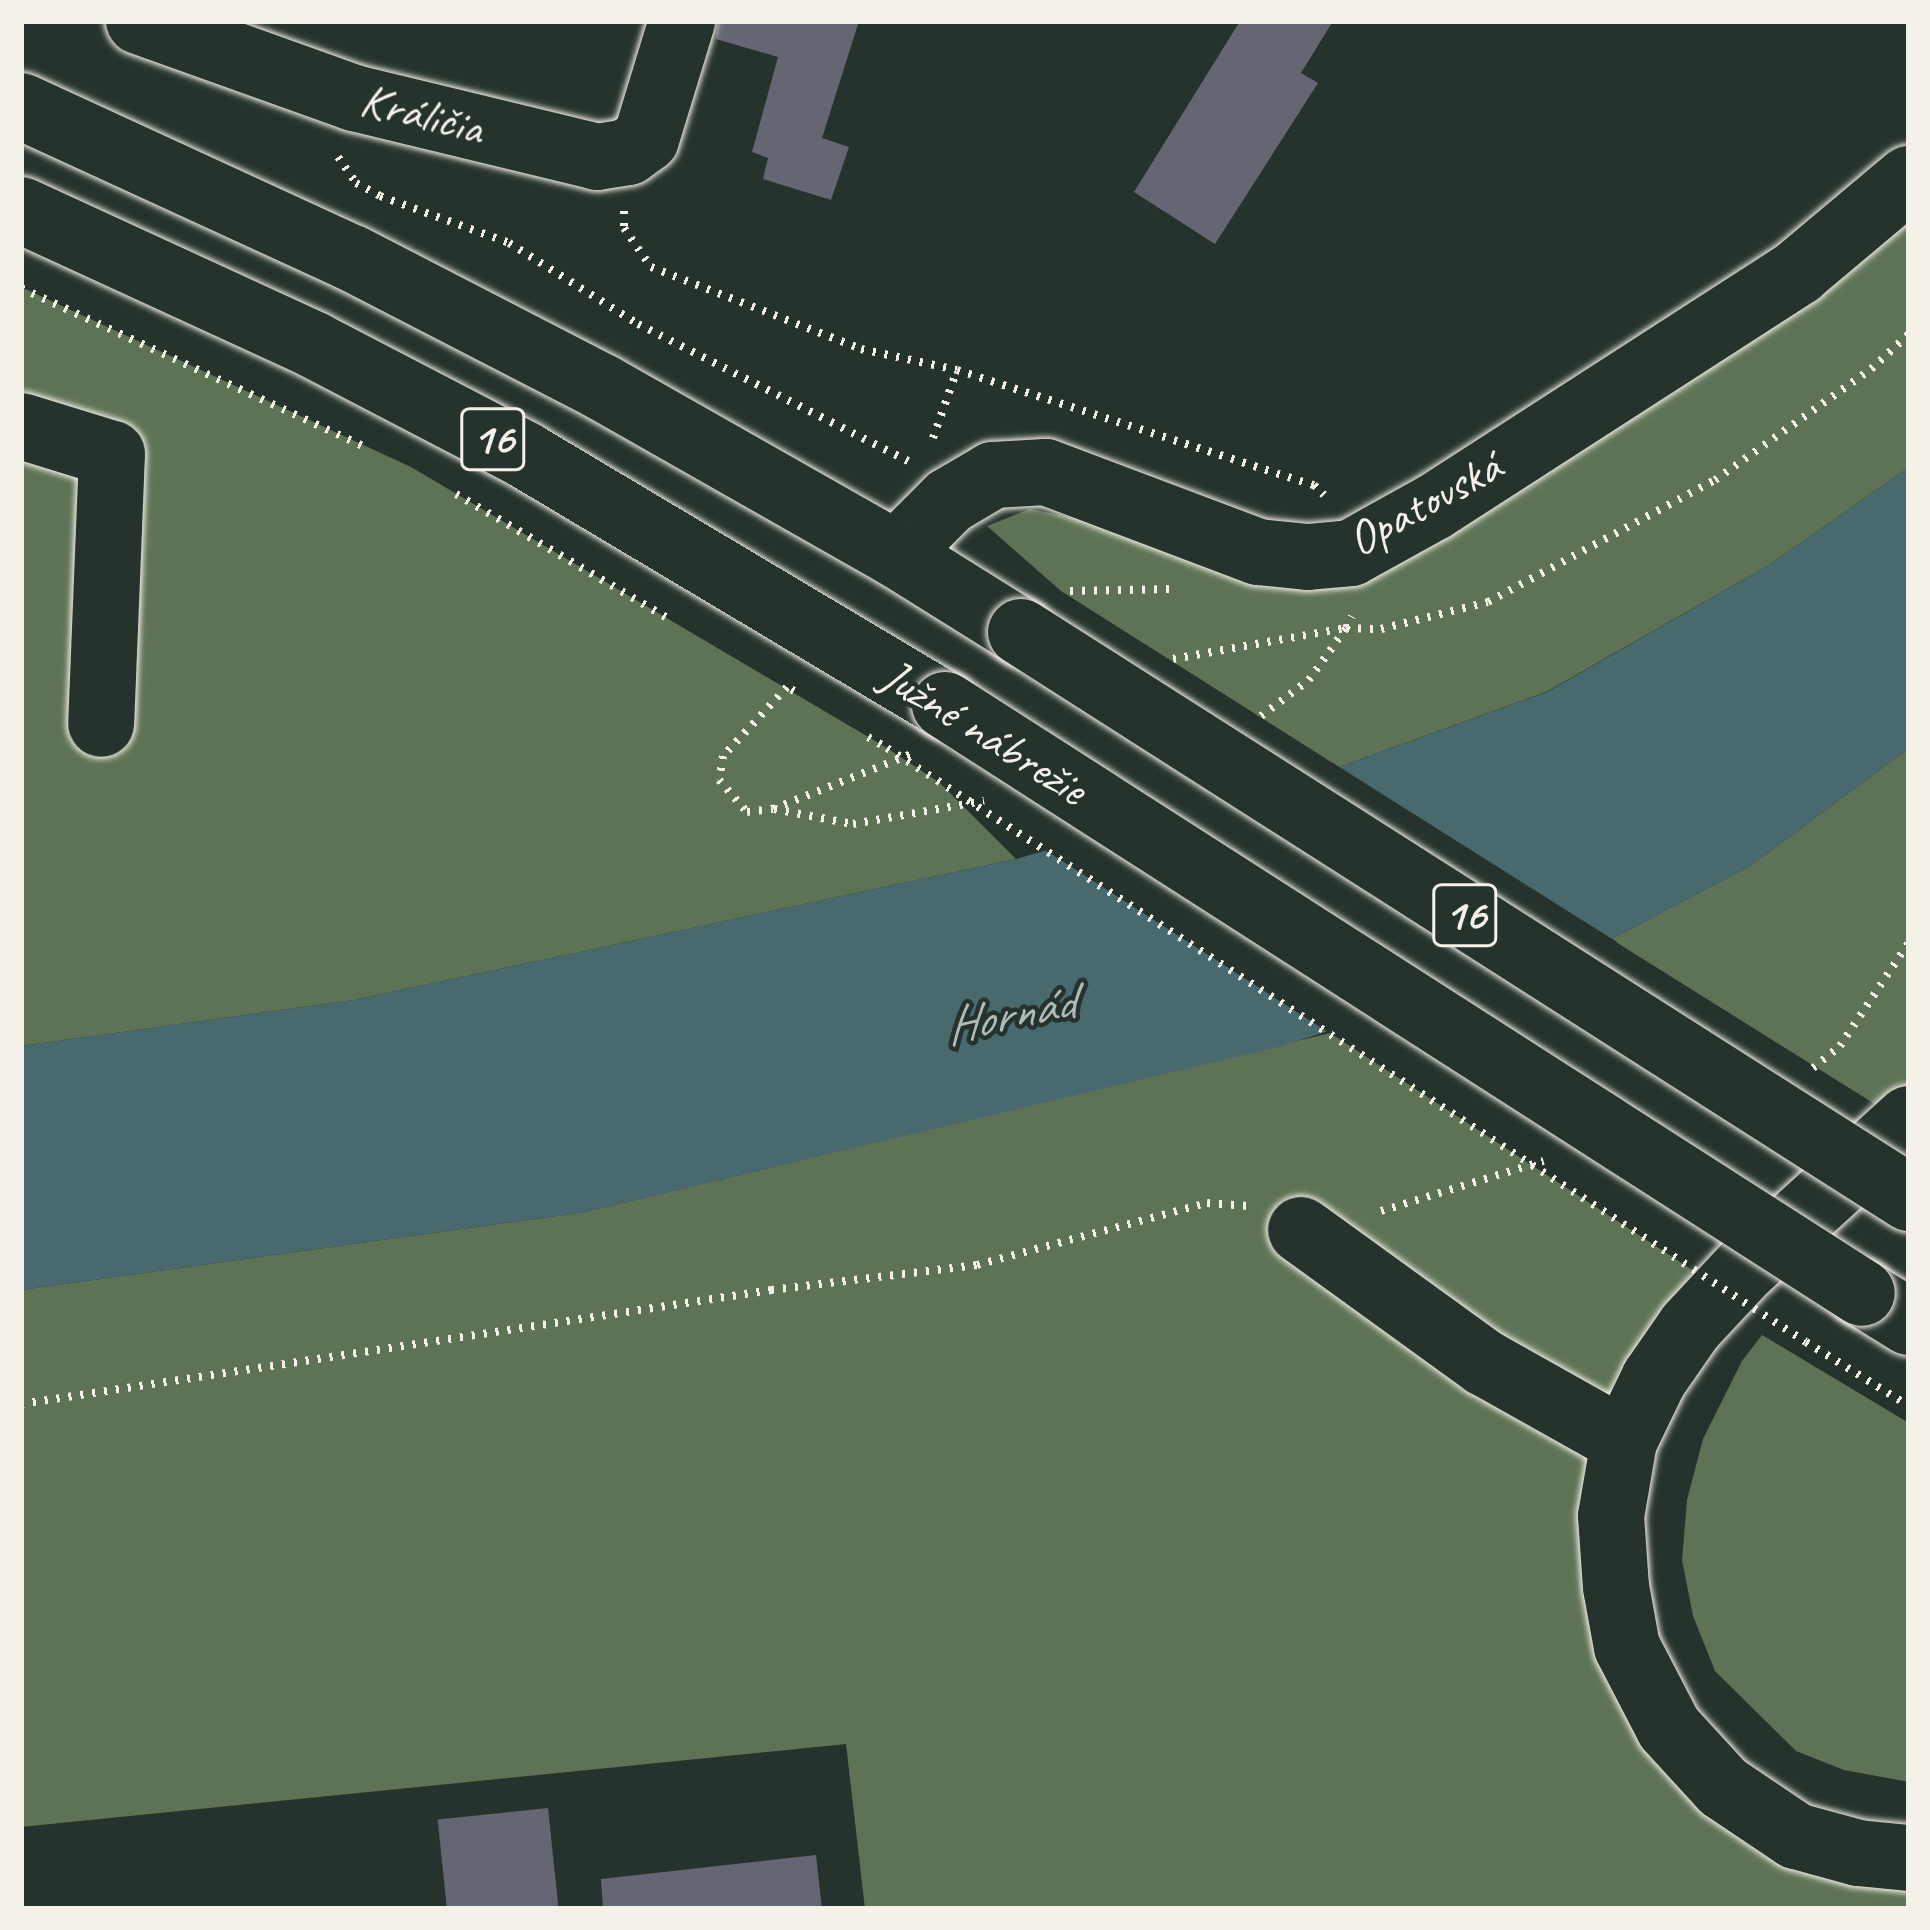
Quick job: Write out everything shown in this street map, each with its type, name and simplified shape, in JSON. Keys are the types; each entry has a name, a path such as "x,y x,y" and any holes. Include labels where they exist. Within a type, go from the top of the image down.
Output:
{"main road":[{"name":"Králičia","path":"140,21 354,98 597,157 628,152"},
{"path":"628,152 646,139 674,50"},
{"name":"16","path":"21,106 352,258 602,386 896,554 1909,1198"},
{"name":"Opatovská","path":"896,554 964,491 993,476 1046,472 1258,552 1308,557 1351,553 1434,507 1798,272 1909,178"},
{"name":"Južné nábrežie","path":"21,210 314,345 525,455 945,705 1885,1308"},
{"path":"21,426 112,454 100,724"},
{"path":"1909,1119 1744,1268 1690,1327 1654,1379 1624,1441 1611,1516 1616,1587 1628,1647 1669,1728 1723,1787 1796,1836 1858,1853 1909,1858"},
{"path":"1301,1230 1485,1363 1624,1441"}],"path":[{"path":"322,140 356,183 509,243 638,324 922,468"},
{"path":"628,152 624,228 651,267 861,349 957,370 1313,485 1332,502 1351,553"},
{"path":"21,288 369,448"},
{"path":"1346,628 1381,629 1488,602 1715,480 1852,383 1909,334"},
{"path":"929,448 957,370"},
{"path":"451,490 668,618"},
{"path":"767,675 787,687"},
{"path":"887,748 1909,1406"},
{"path":"1793,1075 1816,1068 1840,1046 1909,942"},
{"path":"21,1404 771,1290 977,1265 1207,1203 1270,1211 1301,1230 1433,1199 1546,1160"},
{"path":"1757,1325 1768,1312"}],"green space":[{"path":"1909,166 1909,467 1769,565 1546,692 1339,767 1061,591 987,526 1030,509 1094,522 1261,578"},
{"path":"21,287 411,467 887,748 940,783 1016,859 354,1000 21,1046"},
{"path":"1909,748 1909,1115 1902,1121 1611,939 1750,866"},
{"path":"1330,1033 1726,1292 1690,1327 1616,1587 1723,1787 1909,1858 1909,1909 865,1909 846,1744 21,1827 21,1290 585,1212"},
{"path":"1762,1335 1909,1423 1909,1782 1844,1770 1796,1751 1715,1671 1693,1616 1682,1560 1687,1500 1703,1439 1742,1361"}],"water":[{"name":"Hornád","path":"1909,467 1909,748 1750,866 1611,939 1282,1046 585,1212 21,1290 21,1046 354,1000 1016,859 1339,767 1547,692 1769,565"}],"pier":[{"path":"1333,763 1617,942 1334,1036 1039,846"}],"building":[{"path":"718,21 859,21 822,138 849,147 831,200 763,179 768,158 752,152 778,57 716,39"},
{"path":"1240,21 1333,21 1301,73 1318,83 1215,244 1134,192"},
{"path":"548,1808 559,1909 447,1909 438,1820"},
{"path":"816,1855 822,1909 603,1909 601,1879"}]}
